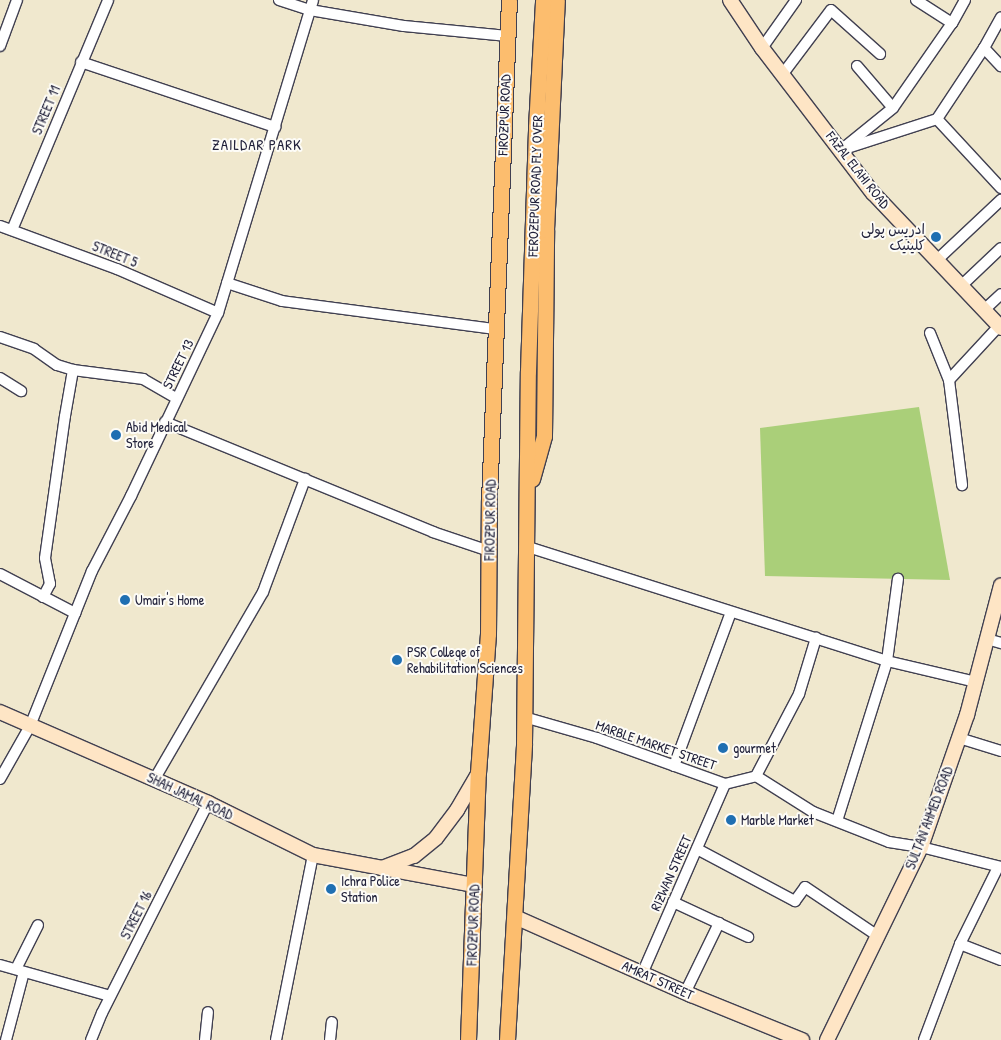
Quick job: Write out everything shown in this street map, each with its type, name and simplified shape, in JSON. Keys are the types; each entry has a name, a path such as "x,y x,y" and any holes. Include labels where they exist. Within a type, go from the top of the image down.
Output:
{"main road":[{"name":"FIROZPUR ROAD","path":"468,1040 478,773 488,634 496,329 509,0"},
{"name":"FEROZEPUR ROAD FLY OVER","path":"526,499 536,128 543,0"},
{"path":"507,1040 515,917 524,718 526,499 544,436 546,230 557,0"}],"street":[{"path":"0,46 17,0"},
{"name":"STREET 11","path":"4,230 108,0"},
{"path":"279,0 312,5 404,26 508,36"},
{"name":"FAZAL ELAHI ROAD","path":"730,0 782,75 873,193 1000,327"},
{"path":"762,48 796,0"},
{"path":"916,0 952,23"},
{"path":"841,150 893,108 952,23 965,0"},
{"name":"STREET 13","path":"0,779 30,726 92,571 131,496 218,313 312,5"},
{"path":"782,75 831,10 880,54"},
{"path":"841,150 937,119 984,48 1001,17"},
{"path":"984,48 1001,66"},
{"path":"81,62 275,127"},
{"path":"857,66 893,108"},
{"path":"937,119 1001,188"},
{"path":"937,260 1001,200"},
{"name":"STREET 5","path":"4,230 117,269 218,313"},
{"path":"961,286 1001,248"},
{"path":"227,284 282,301 496,329"},
{"path":"984,310 1001,294"},
{"path":"949,380 1000,327"},
{"path":"930,333 949,380 962,485"},
{"path":"0,337 34,349 57,365 73,370 143,379 176,398"},
{"path":"43,597 50,584 45,558 73,370"},
{"path":"0,378 21,391"},
{"path":"165,422 433,532 489,551"},
{"path":"154,780 262,592 305,479"},
{"path":"525,546 887,661 976,682"},
{"path":"0,574 75,613"},
{"path":"837,821 887,661 898,579"},
{"name":"SULTAN AHMED ROAD","path":"828,1040 921,847 959,738 976,682 1001,585"},
{"path":"674,766 731,612"},
{"path":"816,638 799,694 756,776 814,812 889,842 921,847 1000,867 960,944 924,1040"},
{"path":"987,639 1001,643"},
{"name":"SHAH JAMAL ROAD","path":"0,712 208,803 313,855 474,885"},
{"name":"MARBLE MARKET STREET","path":"524,718 597,738 725,784 756,776"},
{"path":"959,738 1001,751"},
{"path":"382,868 414,856 436,838 457,810 478,773"},
{"name":"RIZWAN STREET","path":"642,974 725,784"},
{"name":"STREET 16","path":"91,1040 110,996 208,803"},
{"path":"697,849 795,901 806,887 878,936"},
{"path":"276,1040 313,855"},
{"path":"673,902 748,937"},
{"name":"AMRAT STREET","path":"515,917 685,993 802,1040"},
{"path":"685,993 719,923"},
{"path":"6,1040 20,970 38,925"},
{"path":"960,944 1001,960"},
{"path":"0,965 110,996"},
{"path":"205,1040 208,1012"},
{"path":"330,1040 332,1022"}],"green space":[{"path":"919,407 950,580 765,576 760,428"}],"place":[{"name":"ادریس پولی کلینیک","path":"936,237"},
{"name":"Abid Medical Store","path":"116,435"},
{"name":"Umair's Home","path":"125,600"},
{"name":"PSR College of Rehabilitation Sciences","path":"397,660"},
{"name":"gourmet","path":"723,748"},
{"name":"Marble Market","path":"731,820"},
{"name":"Ichra Police Station","path":"331,889"}],"district":[{"name":"ZAILDAR PARK","path":"257,145"}]}
